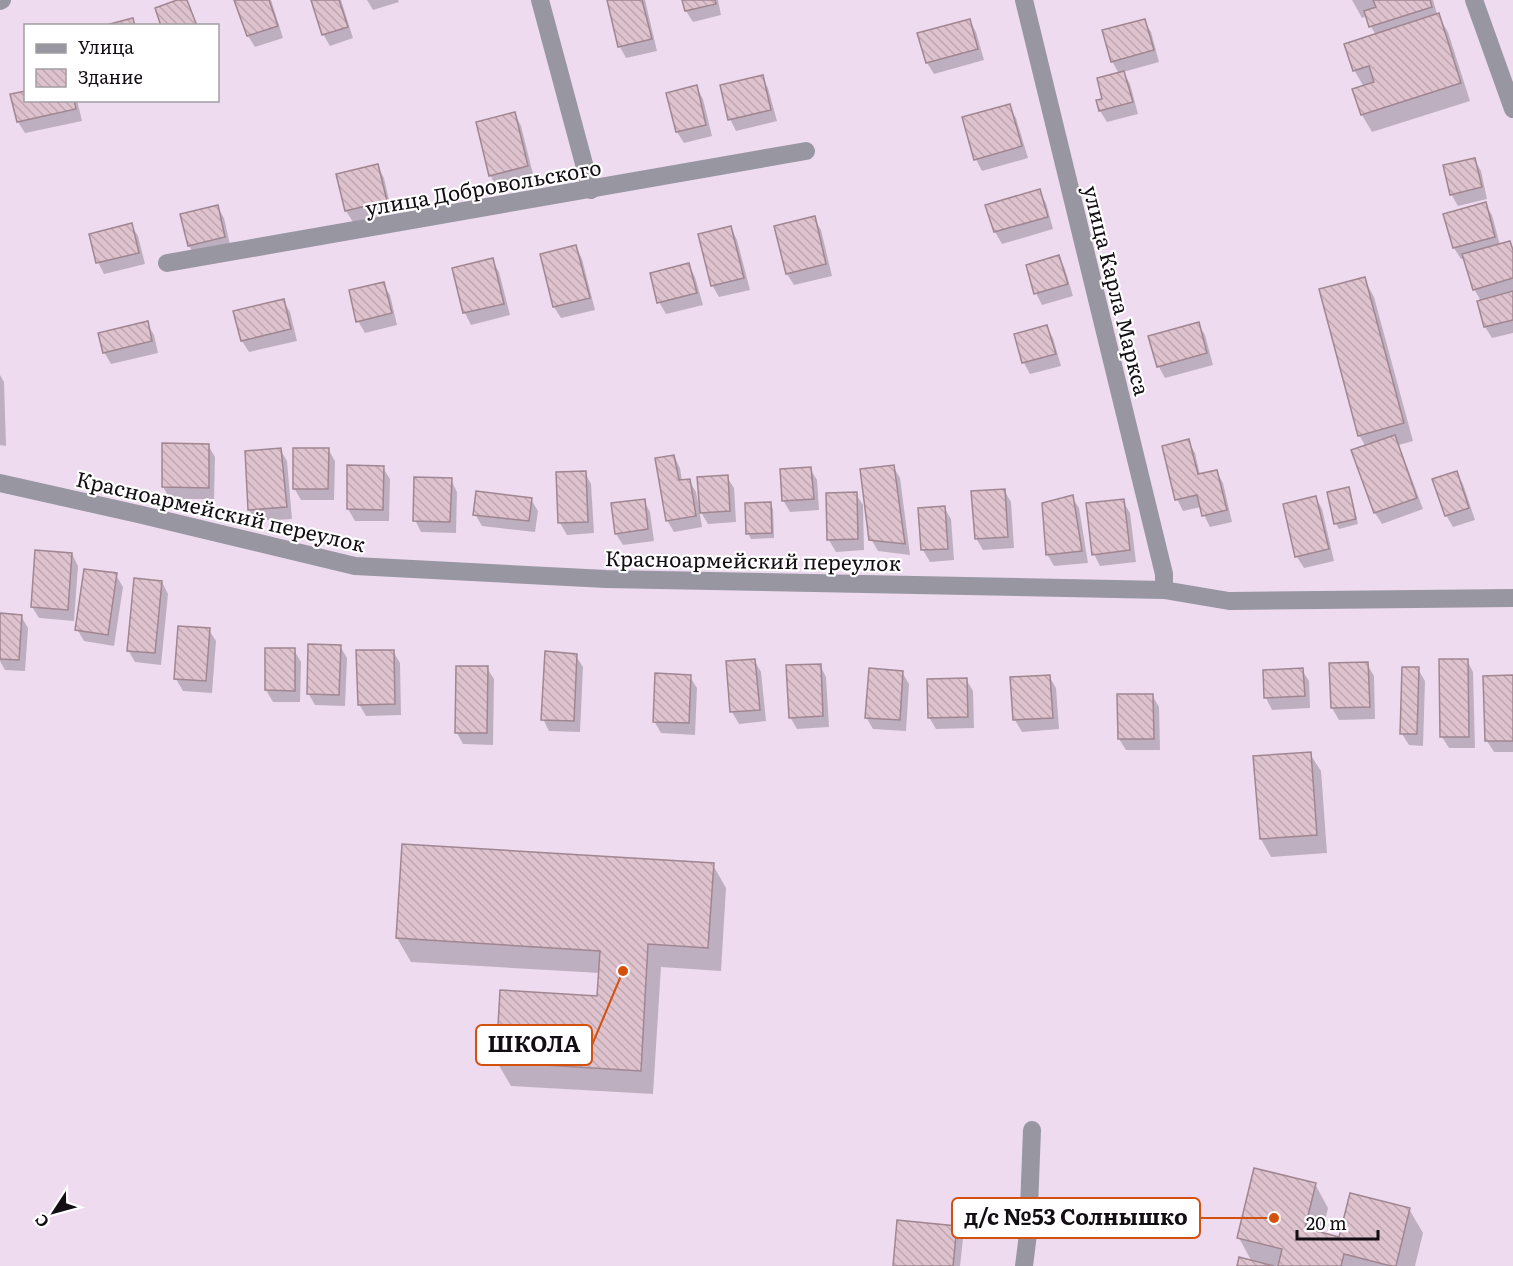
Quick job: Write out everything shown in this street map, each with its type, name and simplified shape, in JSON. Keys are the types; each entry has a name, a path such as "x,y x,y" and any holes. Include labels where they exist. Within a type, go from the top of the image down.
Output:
{"street":[{"path":"540,0 591,190"},
{"name":"улица Карла Маркса","path":"1024,0 1164,574 1164,590"},
{"path":"1474,0 1513,109"},
{"name":"улица Добровольского","path":"167,263 806,152"},
{"name":"Красноармейский переулок","path":"0,483 355,566 606,579 1164,590 1229,601 1513,598"},
{"path":"1024,1266 1028,1234 1032,1130"}],"building":[{"path":"177,0 187,0 196,24 160,24 155,8"},
{"path":"234,0 269,0 278,26 247,36"},
{"path":"311,0 339,0 348,27 322,35"},
{"path":"607,0 642,0 652,39 618,47"},
{"path":"682,0 715,0 716,4 685,11"},
{"path":"1373,0 1430,0 1432,7 1369,27 1364,11 1376,7"},
{"path":"1439,13 1461,83 1361,115 1352,89 1374,82 1369,66 1353,71 1344,44"},
{"path":"133,18 134,24 110,24"},
{"path":"970,19 978,49 926,63 917,33"},
{"path":"1145,19 1154,50 1111,62 1102,30"},
{"path":"1124,71 1133,102 1099,111 1096,100 1102,99 1097,78"},
{"path":"763,75 771,110 728,120 720,85"},
{"path":"697,85 706,125 676,132 666,93"},
{"path":"24,91 24,102 74,102 76,109 17,122 10,94"},
{"path":"1010,104 1022,146 974,160 962,117"},
{"path":"515,112 528,166 489,176 476,122"},
{"path":"1475,158 1482,187 1450,195 1443,165"},
{"path":"378,164 387,201 345,211 336,174"},
{"path":"1040,189 1048,217 994,232 985,205"},
{"path":"1486,202 1495,237 1453,248 1443,214"},
{"path":"218,205 225,237 188,246 180,214"},
{"path":"815,216 826,264 786,274 774,226"},
{"path":"132,223 139,253 96,263 89,234"},
{"path":"731,226 744,278 711,286 698,234"},
{"path":"1510,241 1513,250 1513,278 1473,290 1462,254"},
{"path":"576,245 590,298 553,307 540,254"},
{"path":"1059,255 1068,284 1034,294 1026,265"},
{"path":"493,258 504,304 463,313 452,268"},
{"path":"689,263 697,293 657,303 650,273"},
{"path":"1365,277 1404,423 1358,436 1319,289"},
{"path":"384,282 392,313 356,322 349,290"},
{"path":"1513,291 1513,320 1484,327 1477,301"},
{"path":"284,299 291,329 241,341 233,311"},
{"path":"148,321 152,341 103,353 98,333"},
{"path":"1199,322 1207,353 1157,367 1148,336"},
{"path":"1047,325 1056,354 1022,363 1014,334"},
{"path":"1395,435 1417,498 1374,513 1351,450"},
{"path":"1189,439 1198,474 1217,470 1227,510 1202,516 1197,495 1175,500 1162,446"},
{"path":"162,443 209,444 209,488 162,487"},
{"path":"281,448 287,507 248,510 245,451"},
{"path":"293,448 329,448 328,489 293,489"},
{"path":"674,455 679,480 690,479 696,516 666,521 655,458"},
{"path":"347,465 384,466 383,510 347,509"},
{"path":"894,465 905,544 869,540 860,469"},
{"path":"811,467 814,499 782,501 780,469"},
{"path":"586,471 588,522 558,523 556,472"},
{"path":"1457,471 1469,508 1445,516 1432,479"},
{"path":"728,475 730,511 700,513 697,477"},
{"path":"414,477 452,478 450,522 413,521"},
{"path":"1349,487 1356,519 1334,524 1327,492"},
{"path":"1005,489 1008,537 975,539 971,491"},
{"path":"476,491 532,498 529,521 473,515"},
{"path":"857,492 858,539 827,540 826,493"},
{"path":"1073,495 1082,551 1046,555 1042,503"},
{"path":"1316,496 1329,549 1295,557 1283,504"},
{"path":"645,499 648,529 615,534 611,503"},
{"path":"1124,499 1130,550 1092,555 1086,503"},
{"path":"771,502 772,533 746,534 745,503"},
{"path":"945,506 948,549 921,550 918,508"},
{"path":"35,550 72,553 68,610 31,607"},
{"path":"84,569 117,573 108,635 75,630"},
{"path":"134,578 162,581 155,653 127,651"},
{"path":"0,613 22,615 19,660 0,659"},
{"path":"178,626 210,628 206,681 174,679"},
{"path":"308,644 341,645 339,695 307,694"},
{"path":"265,648 295,648 295,691 265,690"},
{"path":"356,650 394,650 395,704 358,705"},
{"path":"545,651 577,654 574,721 541,720"},
{"path":"755,659 760,710 730,712 726,661"},
{"path":"1439,659 1468,659 1469,737 1440,737"},
{"path":"1368,662 1370,707 1331,708 1329,663"},
{"path":"821,664 823,716 789,718 786,665"},
{"path":"456,666 488,666 487,733 455,733"},
{"path":"1402,667 1419,667 1417,734 1400,734"},
{"path":"869,668 903,671 900,720 865,718"},
{"path":"1303,668 1305,696 1264,698 1263,670"},
{"path":"655,673 691,675 689,723 653,722"},
{"path":"1050,675 1053,718 1013,720 1010,677"},
{"path":"1513,675 1513,741 1485,741 1483,676"},
{"path":"967,678 968,717 928,718 927,679"},
{"path":"1117,694 1153,694 1154,739 1118,739"},
{"path":"1311,752 1317,835 1260,839 1253,756"},
{"path":"402,844 714,863 708,948 648,944 641,1071 496,1062 500,990 597,996 600,951 396,938"},
{"path":"1254,1168 1316,1183 1305,1228 1339,1237 1350,1193 1410,1208 1396,1266 1344,1254 1341,1266 1278,1266 1282,1249 1237,1238"},
{"path":"897,1220 957,1226 953,1266 893,1266"},
{"path":"1239,1257 1274,1266 1237,1266"}],"place":[{"name":"ШКОЛА","path":"623,971"},
{"name":"д/с №53 Солнышко","path":"1274,1218"}]}
